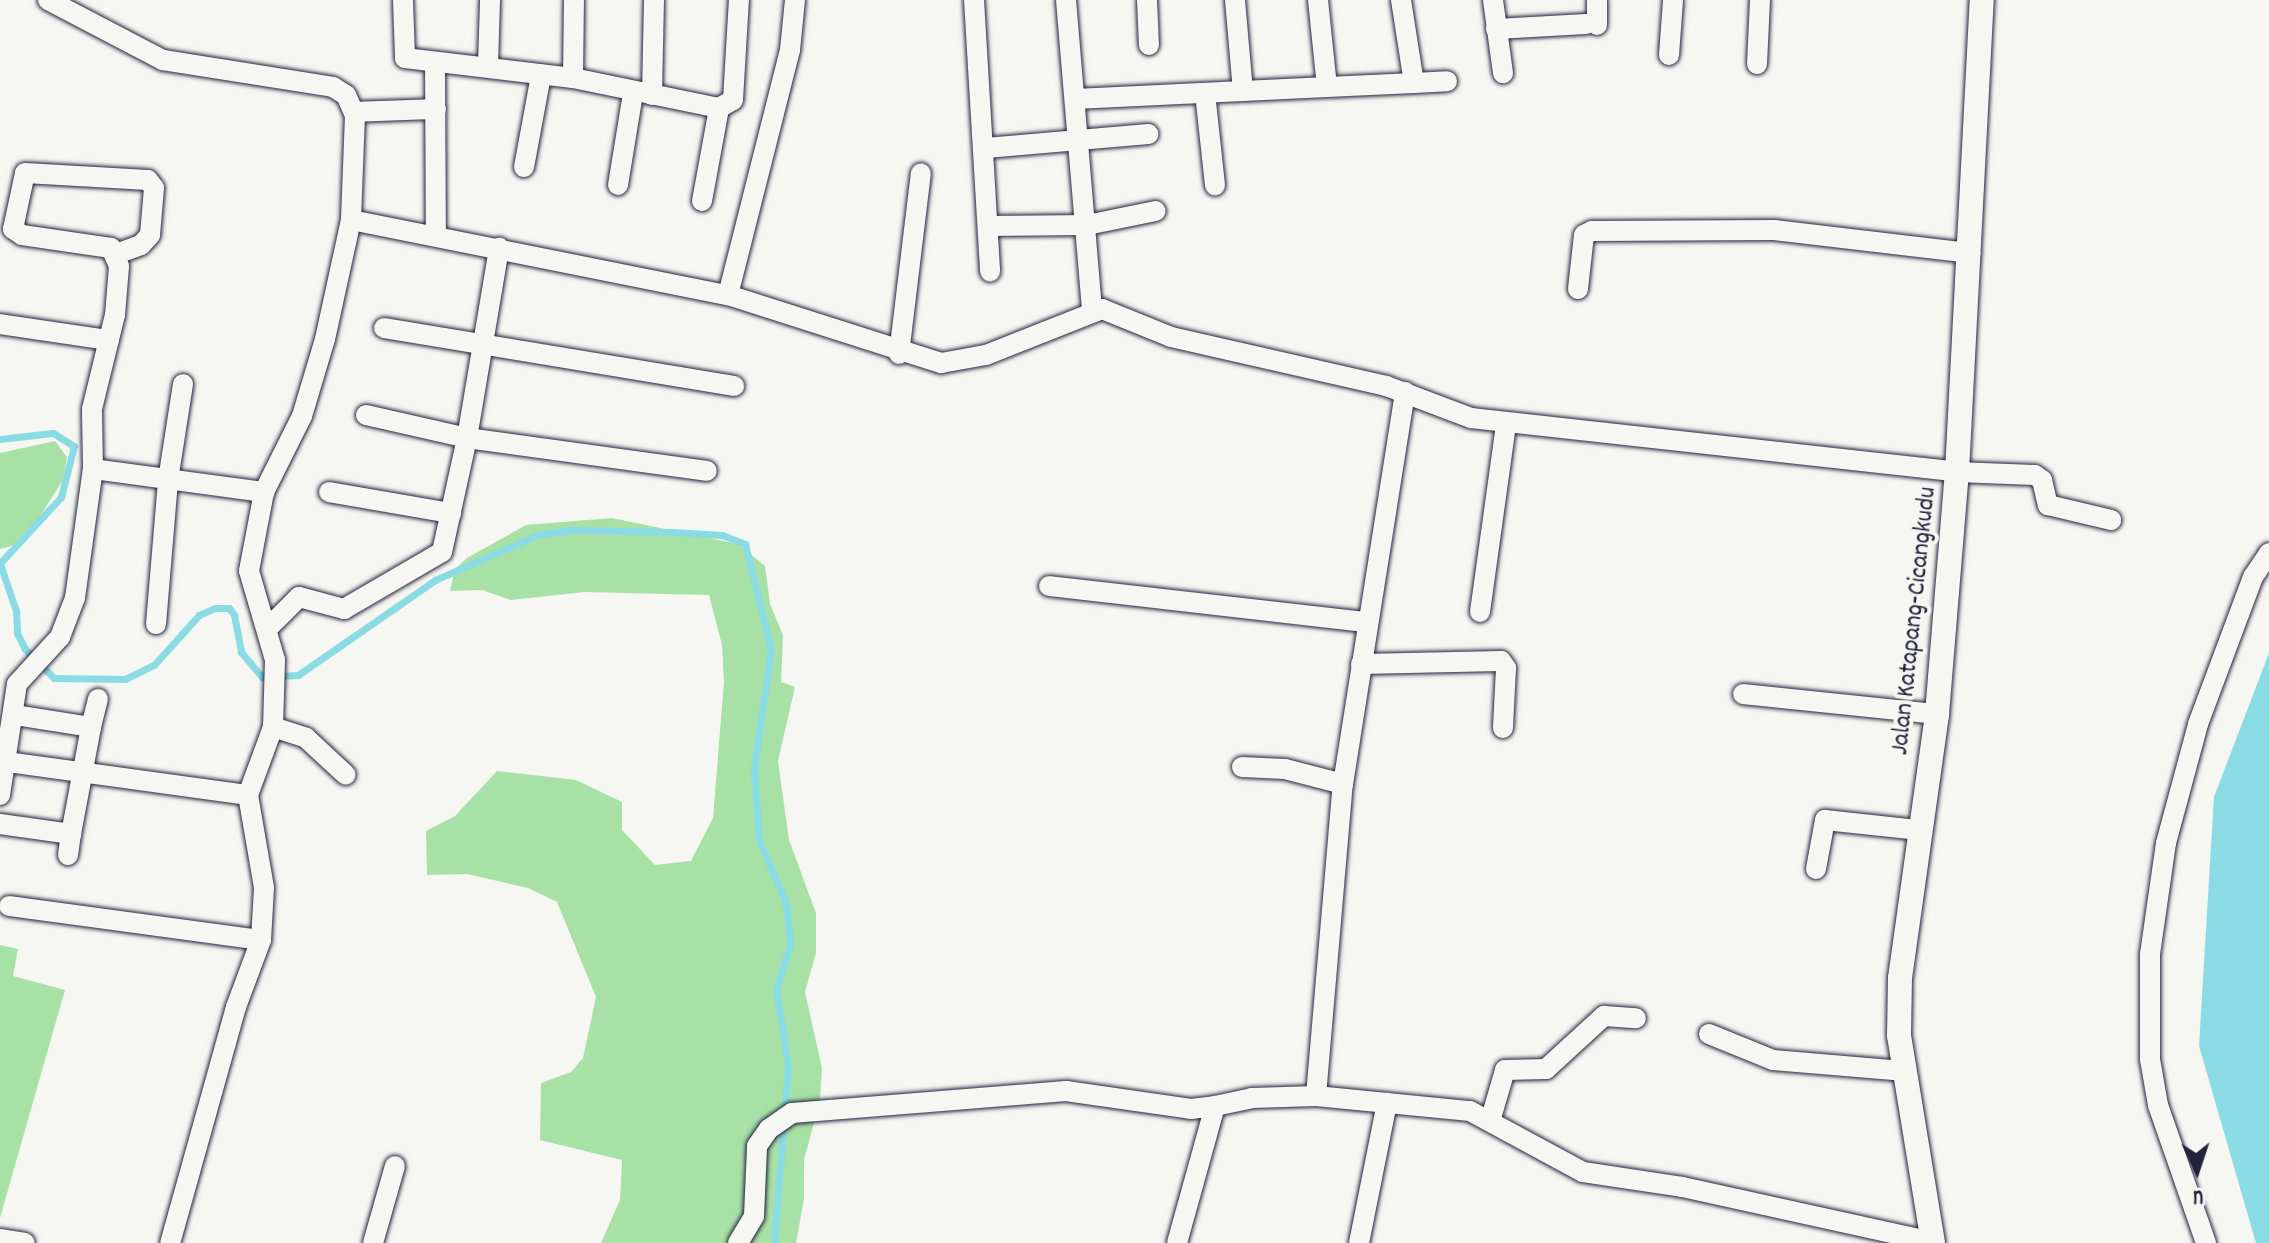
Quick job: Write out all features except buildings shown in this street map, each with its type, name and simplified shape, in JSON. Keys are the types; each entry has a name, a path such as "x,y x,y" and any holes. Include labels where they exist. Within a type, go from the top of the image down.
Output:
{"street":[{"path":"48,0 163,60 314,81 346,95 354,112 351,220 302,416 264,492 249,571 275,660 273,727 248,795 264,888 261,940 236,1007 170,1243"},
{"path":"403,0 402,53 435,62 488,65 573,78 719,108 733,100 739,0"},
{"path":"488,65 490,0"},
{"path":"573,78 574,0"},
{"path":"618,185 642,94 654,0"},
{"path":"728,295 790,50 795,0"},
{"path":"974,0 986,148 990,272"},
{"path":"1066,0 1092,309"},
{"path":"1147,0 1149,45"},
{"path":"1235,0 1243,91"},
{"path":"1318,0 1327,87"},
{"path":"1401,0 1414,83"},
{"path":"1493,0 1503,73"},
{"path":"1496,29 1592,24 1597,0"},
{"path":"1669,55 1673,0"},
{"path":"1757,64 1760,0"},
{"name":"Jalan Katapang-Cicangkudu","path":"1933,1243 1903,1071 1900,978 1937,714 1971,253 1982,0"},
{"path":"435,62 436,235"},
{"path":"524,167 541,75"},
{"path":"1075,99 1447,81"},
{"path":"1205,93 1215,185"},
{"path":"702,201 719,108"},
{"path":"354,112 436,109"},
{"path":"986,148 1148,134"},
{"path":"0,795 3,761 15,715 15,678 51,648 75,598 93,469 92,409 118,287 116,254 111,248 22,235 13,229 25,173 148,180 154,188 150,235 141,245 116,254"},
{"path":"899,354 921,173"},
{"path":"988,226 1087,225 1156,211"},
{"path":"351,220 728,295 899,354 958,363 1092,309 1120,313 1171,337 1405,392 1437,407 1506,425 1765,447 1957,472 2035,475 2042,480 2048,505 2111,520"},
{"path":"1578,289 1584,235 1592,231 1774,230 1971,253"},
{"path":"268,628 299,597 344,609 442,552 467,438 499,248"},
{"path":"0,324 109,340"},
{"path":"384,328 734,386"},
{"path":"156,624 168,480 183,384"},
{"path":"1316,1096 1343,784 1366,622 1405,392"},
{"path":"366,415 467,438 707,471"},
{"path":"1480,612 1506,425"},
{"path":"93,469 264,492"},
{"path":"329,492 451,513"},
{"path":"2206,1243 2158,1105 2150,1059 2150,954 2166,843 2198,724 2253,577 2269,553"},
{"path":"1049,586 1366,622"},
{"path":"1361,664 1501,661 1506,668 1503,728"},
{"path":"1743,694 1937,714"},
{"path":"68,855 98,699"},
{"path":"15,715 91,727"},
{"path":"273,727 306,738 346,775"},
{"path":"3,761 84,775 248,795"},
{"path":"1242,767 1285,769 1343,784"},
{"path":"1816,869 1825,820 1919,830"},
{"path":"0,824 71,834"},
{"path":"9,906 261,940"},
{"path":"1491,1118 1505,1070 1546,1069 1604,1016 1636,1018"},
{"path":"1709,1034 1773,1060 1903,1071"},
{"path":"738,1243 754,1216 757,1146 769,1129 792,1113 1066,1091 1191,1109 1252,1098 1316,1096 1491,1118 1583,1172 1682,1187 1933,1243"},
{"path":"1359,1243 1387,1103"},
{"path":"1177,1243 1215,1106"},
{"path":"373,1243 395,1166"},
{"path":"0,1239 25,1243"}],"green space":[{"path":"55,441 67,457 63,480 23,543 0,549 0,453"},
{"path":"612,518 738,544 765,566 770,604 783,635 781,682 795,687 778,761 789,840 816,913 816,953 805,992 822,1068 820,1100 804,1160 804,1199 796,1243 601,1243 620,1200 622,1160 540,1140 541,1083 571,1072 583,1058 596,997 557,902 528,888 467,874 427,875 426,831 455,816 497,771 576,780 622,802 622,830 655,865 691,861 713,818 724,682 722,645 709,595 584,592 511,600 482,590 450,591 455,569 467,558 526,525"},
{"path":"0,945 18,949 13,976 65,990 0,1218"}],"water":[{"path":"2269,653 2269,1243 2256,1243 2199,1046 2214,797"}],"waterway":[{"path":"0,439 53,433 74,446 61,497 0,563"},
{"path":"0,564 16,611 17,633 25,649 54,678 125,679 154,665 199,615 215,608 229,608 234,615 241,652 262,677 298,675 435,580 540,534 571,530 672,532 722,535 745,544 771,649 754,767 759,840 786,903 790,945 776,989 788,1066 774,1243"}]}
